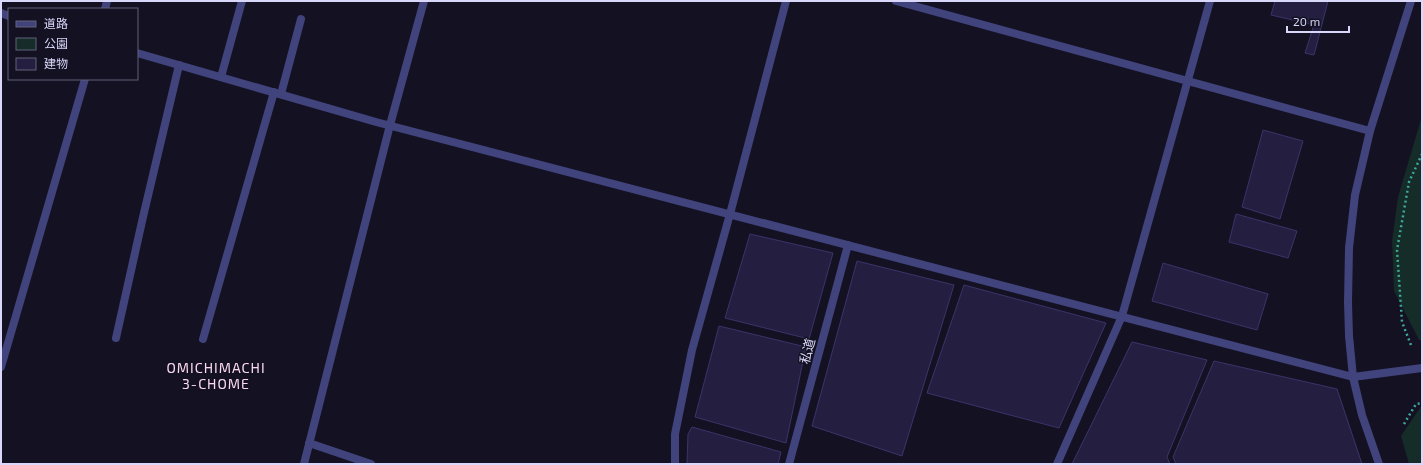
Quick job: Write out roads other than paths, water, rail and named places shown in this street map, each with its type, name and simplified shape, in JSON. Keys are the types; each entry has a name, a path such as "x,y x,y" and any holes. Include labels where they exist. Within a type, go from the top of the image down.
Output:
{"street":[{"path":"221,77 242,1"},
{"path":"304,464 390,125 424,1"},
{"path":"675,464 675,434 692,350 730,214 786,1"},
{"path":"896,1 1370,131"},
{"path":"1057,464 1122,316 1210,1"},
{"path":"1378,464 1362,415 1353,377 1348,302 1349,248 1355,195 1370,131 1411,1"},
{"path":"203,339 301,19"},
{"path":"138,53 390,125 1353,377 1422,368"},
{"path":"116,338 179,65"},
{"path":"1,367 85,80"},
{"name":"私道","path":"790,464 848,245"},
{"path":"309,443 371,464"}],"district":[{"name":"OMICHIMACHI 3-CHOME","path":"216,376"}]}
